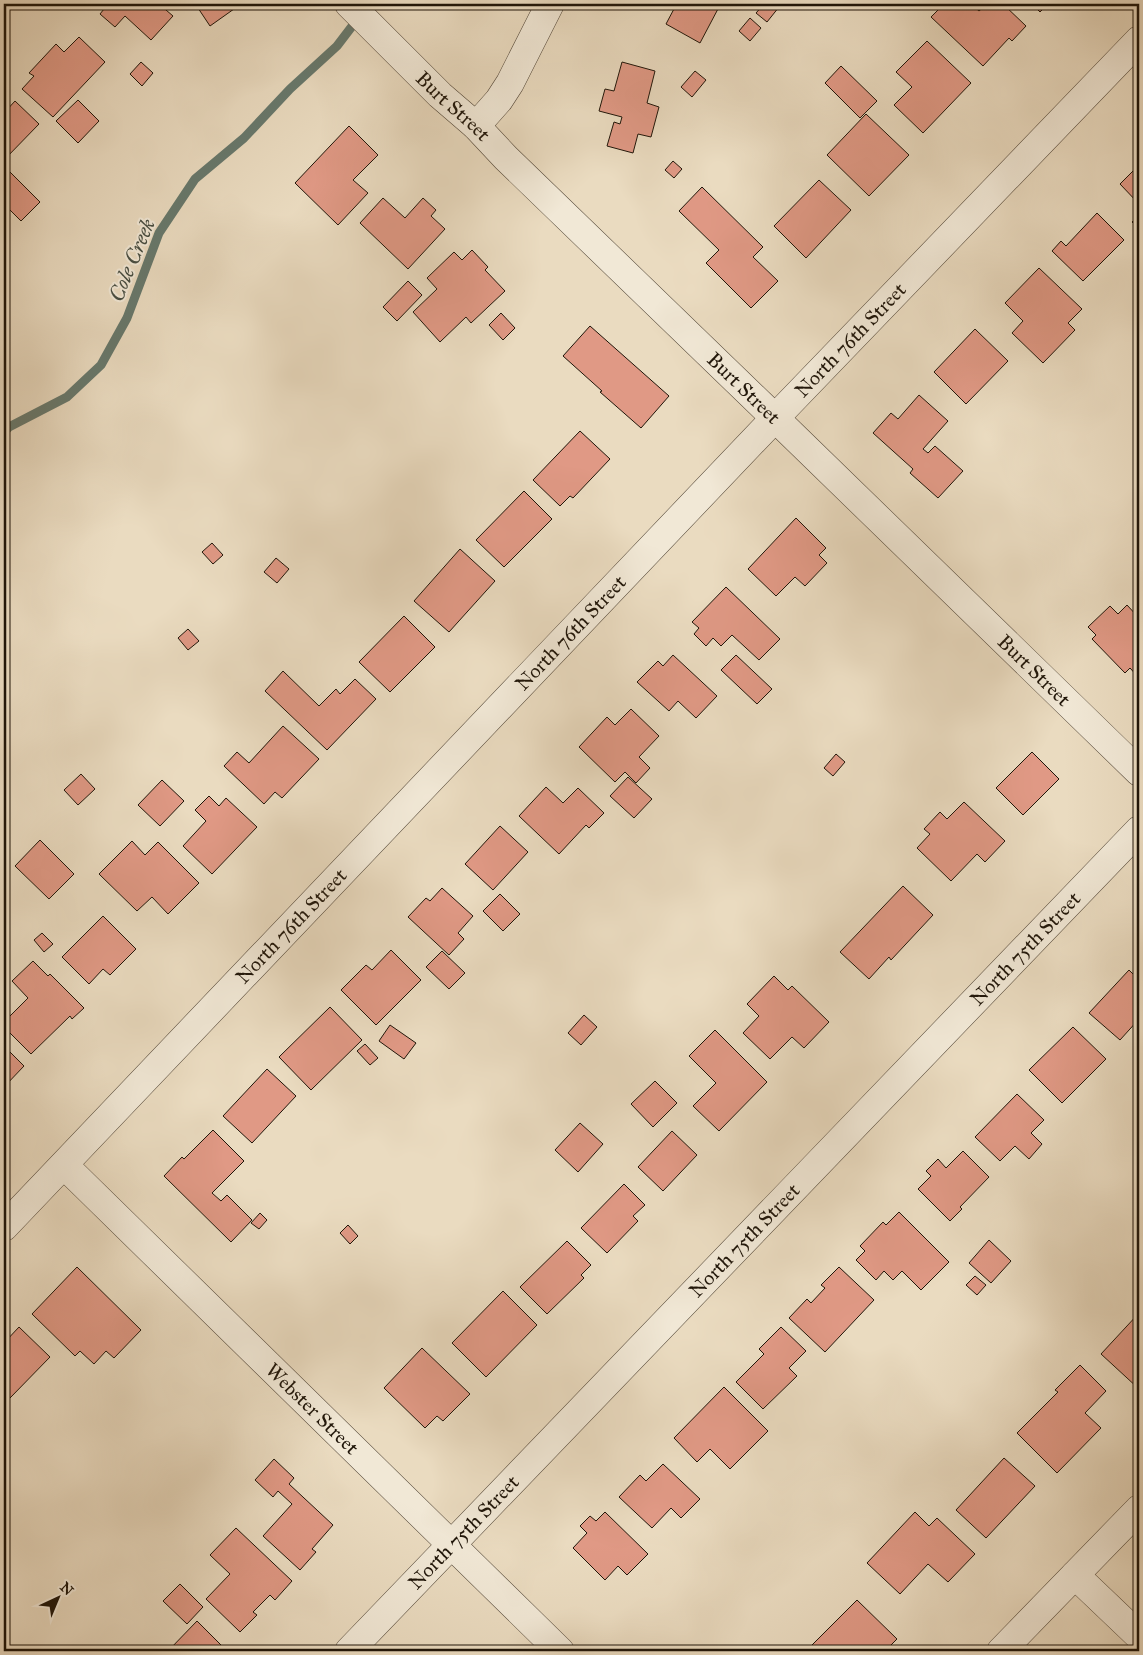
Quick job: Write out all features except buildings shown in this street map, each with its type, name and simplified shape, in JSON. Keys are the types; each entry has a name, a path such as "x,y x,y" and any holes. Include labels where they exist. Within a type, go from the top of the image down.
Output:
{"street":[{"name":"Burt Street","path":"349,4 440,95 476,126 506,158 1139,772"},
{"path":"476,126 499,100 510,83 550,4"},
{"name":"North 76th Street","path":"4,1227 1139,40"},
{"name":"North 75th Street","path":"349,1651 1139,830"},
{"name":"Webster Street","path":"64,1165 560,1651"},
{"path":"1002,1651 1139,1509"},
{"path":"1076,1575 1139,1636"}],"waterway":[{"name":"Cole Creek","path":"4,432 9,427 67,397 101,365 127,318 159,233 195,179 244,138 290,89 337,46 369,4"}]}
